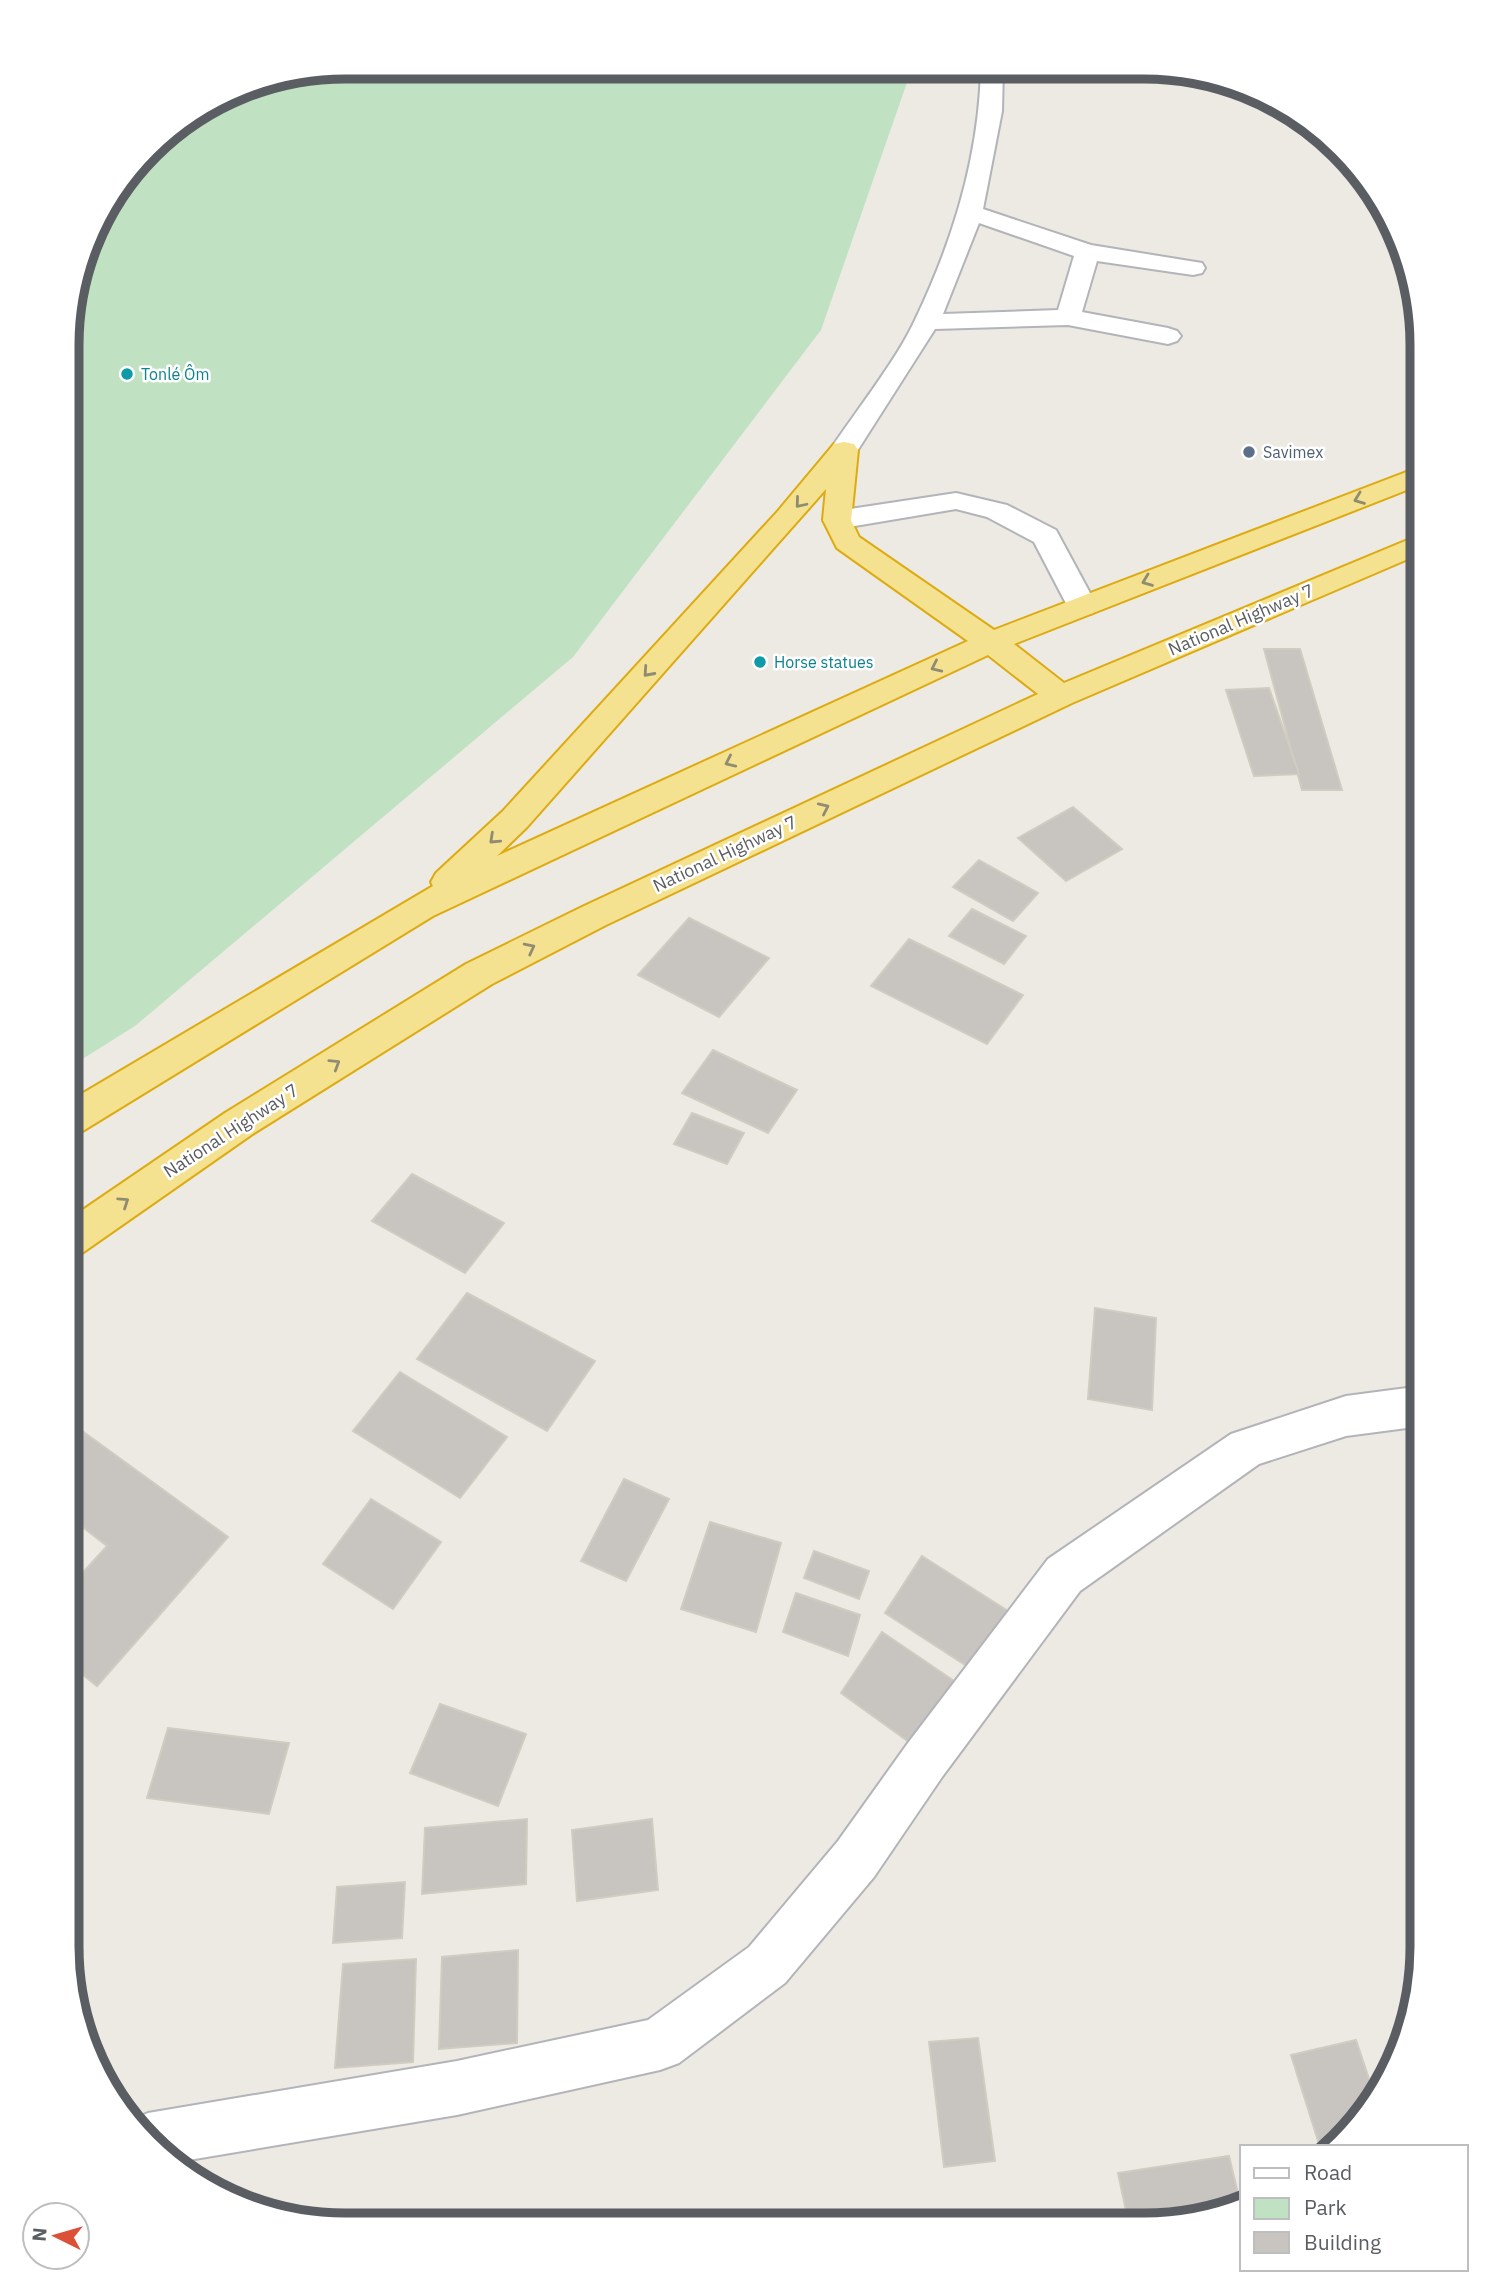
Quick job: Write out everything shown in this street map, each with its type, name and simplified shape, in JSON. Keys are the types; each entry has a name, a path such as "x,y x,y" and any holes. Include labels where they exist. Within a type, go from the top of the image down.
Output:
{"highway":[{"path":"844,450 836,520 847,542 991,642 1061,696"},
{"path":"421,907 515,819 788,517 844,450"},
{"path":"79,1114 173,1054 421,907 991,642 1410,479"},
{"name":"National Highway 7","path":"79,1233 238,1124 479,974 594,916 1061,696 1410,548"}],"street":[{"path":"844,450 927,322 971,213 991,111 992,79"},
{"path":"971,213 1087,252 1193,268"},
{"path":"1068,317 1087,252"},
{"path":"927,322 1068,317 1168,336"},
{"path":"836,520 956,501 997,511 1046,536 1082,606"},
{"path":"160,2138 457,2088 660,2044 767,1965 856,1859 925,1760 1064,1575 1246,1448 1346,1416 1410,1408"}],"green space":[{"path":"908,79 821,330 573,657 135,1026 79,1061 79,328 88,276 99,243 114,212 145,169 183,134 227,106 259,93 310,81"}],"building":[{"path":"1264,649 1300,649 1342,790 1302,790"},
{"path":"1269,688 1299,774 1254,776 1226,690"},
{"path":"1073,807 1122,849 1066,881 1018,838"},
{"path":"979,860 1038,893 1013,921 953,887"},
{"path":"972,909 1026,936 1004,964 949,936"},
{"path":"689,918 769,958 719,1017 638,975"},
{"path":"909,939 1023,995 987,1044 871,986"},
{"path":"713,1050 797,1090 768,1133 682,1093"},
{"path":"692,1113 744,1133 727,1164 674,1144"},
{"path":"412,1174 504,1223 465,1273 372,1221"},
{"path":"467,1293 595,1361 547,1431 417,1359"},
{"path":"1095,1308 1156,1318 1152,1410 1088,1399"},
{"path":"400,1372 507,1437 460,1498 353,1431"},
{"path":"79,1429 228,1537 97,1686 79,1672 79,1577 107,1546 79,1524"},
{"path":"624,1479 669,1499 626,1581 581,1561"},
{"path":"371,1499 441,1542 393,1609 323,1564"},
{"path":"710,1522 781,1543 756,1632 681,1609"},
{"path":"814,1551 869,1571 859,1599 804,1578"},
{"path":"922,1556 1008,1611 973,1670 885,1613"},
{"path":"796,1593 860,1615 848,1656 783,1632"},
{"path":"882,1632 963,1687 923,1752 841,1693"},
{"path":"440,1704 526,1734 498,1806 410,1773"},
{"path":"168,1728 289,1743 269,1814 147,1798"},
{"path":"527,1819 526,1884 422,1894 425,1828"},
{"path":"652,1819 658,1890 577,1901 572,1830"},
{"path":"405,1882 402,1938 333,1943 337,1887"},
{"path":"518,1950 517,2043 439,2049 442,1957"},
{"path":"416,1959 413,2062 335,2068 343,1964"},
{"path":"978,2038 995,2161 944,2167 929,2042"},
{"path":"1356,2040 1371,2086 1344,2123 1322,2145 1319,2145 1291,2055"},
{"path":"1229,2156 1239,2196 1179,2211 1126,2213 1118,2173"}],"place":[{"name":"Tonlé Ôm","path":"127,374"},
{"name":"Savimex","path":"1249,452"},
{"name":"Horse statues","path":"760,662"}]}
